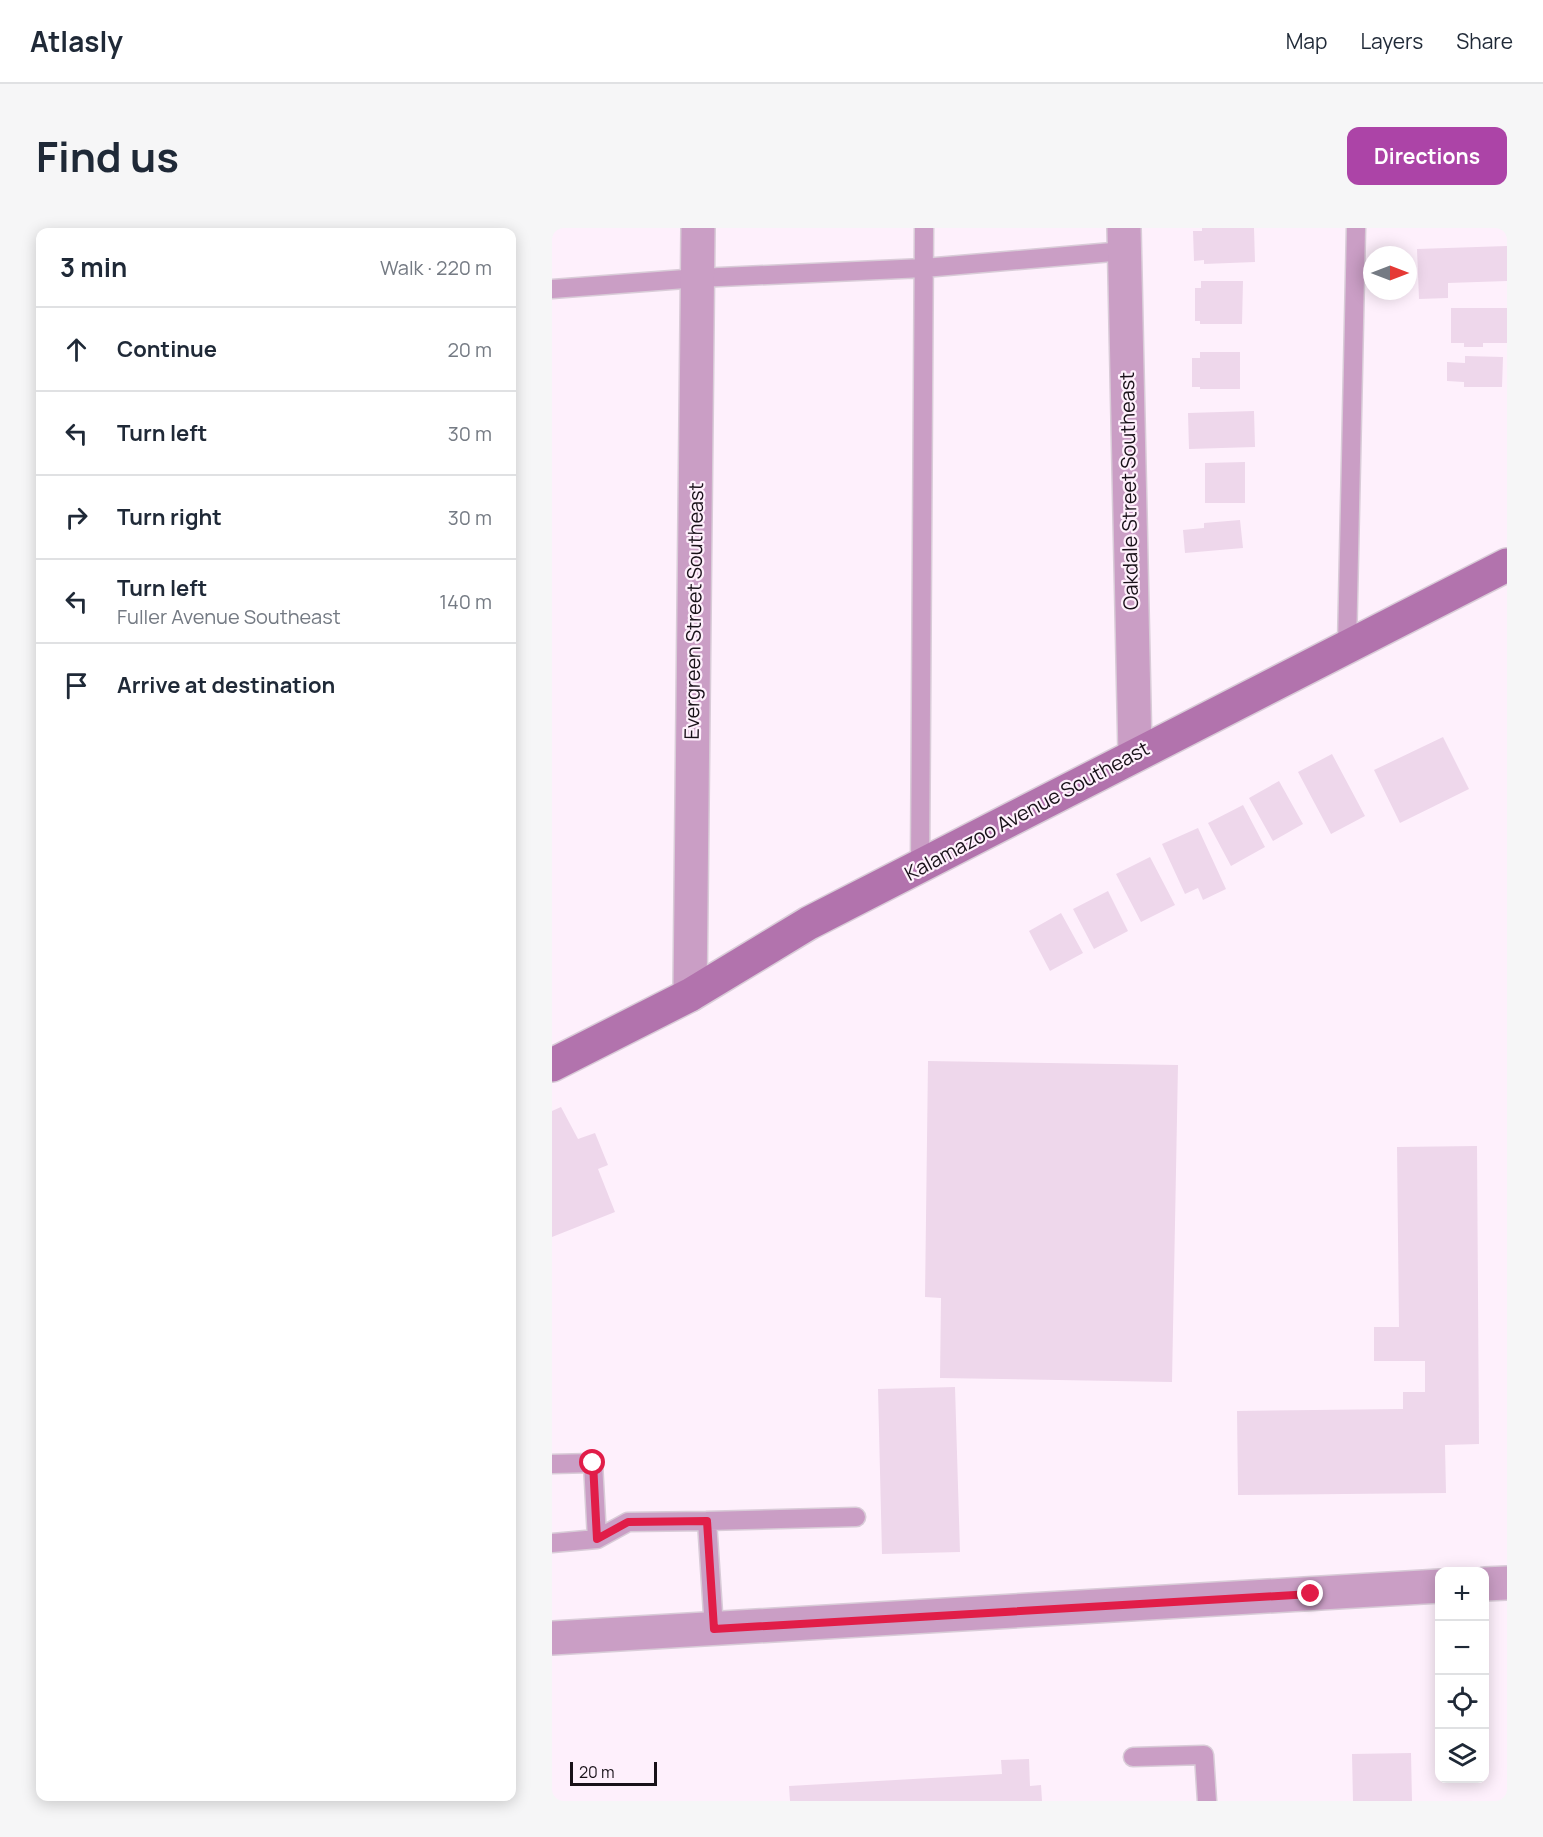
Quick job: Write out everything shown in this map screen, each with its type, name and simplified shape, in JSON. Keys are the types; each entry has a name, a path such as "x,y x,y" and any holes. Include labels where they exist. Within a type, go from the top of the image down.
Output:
{"main road":[{"name":"Kalamazoo Avenue Southeast","path":"552,1065 690,995 809,923 1507,565"}],"street":[{"name":"Evergreen Street Southeast","path":"690,995 698,228"},
{"name":"Oakdale Street Southeast","path":"1124,239 1136,754"},
{"path":"1489,1584 1507,1582"},
{"path":"552,1638 1435,1586"}],"lane":[{"path":"920,867 924,228"},
{"path":"1347,646 1356,228"},
{"path":"552,289 698,278 924,268 1124,239"},
{"path":"552,1464 593,1463 597,1539"},
{"path":"552,1543 597,1539 628,1522 855,1517"},
{"path":"707,1521 714,1629"},
{"path":"1133,1756 1204,1755 1207,1801"}],"building":[{"path":"1202,228 1254,228 1255,262 1204,264 1204,260 1194,261 1193,231 1202,231"},
{"path":"1507,246 1507,281 1448,283 1448,298 1419,299 1417,249"},
{"path":"1201,281 1243,281 1242,324 1200,324 1200,321 1195,321 1195,288 1201,288"},
{"path":"1451,308 1507,308 1507,343 1483,343 1483,347 1464,347 1464,343 1451,343"},
{"path":"1200,352 1240,352 1240,389 1192,387 1192,358 1200,358"},
{"path":"1465,356 1503,357 1502,387 1464,387 1464,382 1447,381 1447,362 1465,363"},
{"path":"1254,411 1255,447 1189,449 1188,413"},
{"path":"1245,462 1245,503 1205,503 1205,463"},
{"path":"1240,520 1243,548 1185,553 1183,530 1204,528 1204,523"},
{"path":"1443,737 1469,789 1400,823 1374,770"},
{"path":"1332,754 1365,816 1331,834 1298,772"},
{"path":"1279,781 1303,824 1273,841 1249,798"},
{"path":"1243,805 1265,847 1231,866 1208,823"},
{"path":"1198,828 1226,889 1203,900 1198,888 1185,894 1162,844"},
{"path":"1150,857 1175,905 1141,922 1116,874"},
{"path":"1108,891 1128,931 1094,949 1073,909"},
{"path":"1061,913 1083,953 1050,971 1029,931"},
{"path":"928,1061 1178,1065 1172,1382 940,1378 941,1298 925,1297"},
{"path":"561,1107 578,1139 595,1133 608,1165 598,1169 615,1212 552,1237 552,1111"},
{"path":"1477,1146 1479,1444 1445,1445 1446,1493 1238,1495 1237,1411 1403,1409 1403,1392 1425,1392 1425,1361 1374,1361 1374,1327 1399,1327 1397,1147"},
{"path":"955,1387 960,1552 882,1554 878,1389"},
{"path":"1411,1753 1412,1801 1353,1801 1352,1754"},
{"path":"1029,1759 1030,1786 1041,1785 1042,1801 790,1801 789,1786 1002,1774 1001,1760"}],"route":[{"path":"593,1463 597,1539 628,1522 707,1521 714,1629 1311,1594"}]}
